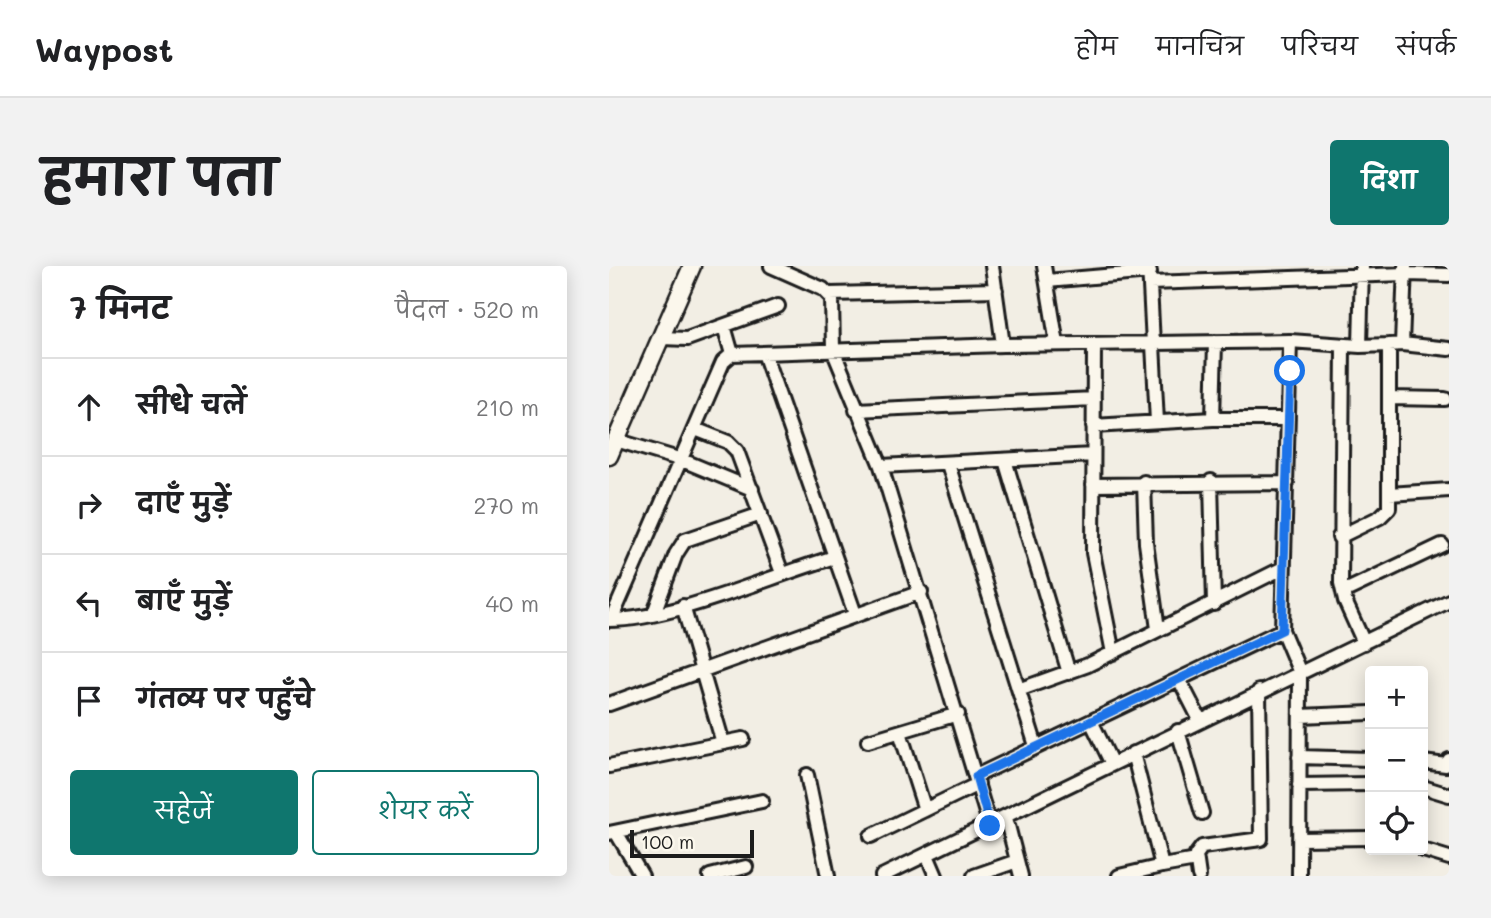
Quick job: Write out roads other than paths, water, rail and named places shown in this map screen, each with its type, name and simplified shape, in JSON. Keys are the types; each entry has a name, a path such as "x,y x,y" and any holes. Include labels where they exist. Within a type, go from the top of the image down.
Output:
{"main road":[{"path":"609,457 662,338 686,267"}],"street":[{"path":"771,266 830,294 996,290"},
{"path":"992,266 1003,345"},
{"path":"1045,266 1057,344"},
{"path":"1047,281 1074,272 1150,274 1405,270 1449,275"},
{"path":"1339,537 1385,513 1389,508 1389,398 1405,270"},
{"path":"1360,346 1362,271"},
{"path":"1150,274 1157,422"},
{"path":"830,294 833,304 833,350 881,466 990,826"},
{"path":"662,338 682,340 778,306"},
{"path":"724,326 732,354"},
{"path":"835,556 683,606 634,619 610,620 683,460 723,362 732,354 1003,345 1290,341 1449,349"},
{"path":"1290,341 1282,630 1300,673 1299,876"},
{"path":"1213,419 1215,342"},
{"path":"1094,345 1093,553 1113,653"},
{"path":"1343,345 1339,537 1343,592 1364,643"},
{"path":"764,353 855,614"},
{"path":"1389,398 1445,399"},
{"path":"856,410 1094,399"},
{"path":"1093,426 1213,419 1288,419"},
{"path":"695,429 733,447 752,489 782,573"},
{"path":"616,440 683,460 752,489"},
{"path":"881,466 1093,454"},
{"path":"1005,460 1069,673"},
{"path":"948,464 1021,689 1036,746"},
{"path":"1093,485 1211,481 1287,483"},
{"path":"1211,481 1213,604"},
{"path":"1144,482 1146,543 1158,629"},
{"path":"1389,494 1449,491"},
{"path":"654,613 676,554 685,541 761,514"},
{"path":"1343,592 1442,545"},
{"path":"1021,689 1069,673 1113,653 1283,568"},
{"path":"609,704 703,668 921,592"},
{"path":"882,876 990,826 1259,691 1448,603"},
{"path":"683,606 723,743"},
{"path":"871,836 925,810 1036,746 1282,630"},
{"path":"1179,680 1200,720"},
{"path":"1199,876 1197,850 1202,847 1261,839 1259,691"},
{"path":"1300,716 1365,713"},
{"path":"869,741 958,714"},
{"path":"1091,721 1112,764"},
{"path":"1178,731 1202,813"},
{"path":"900,732 925,810"},
{"path":"609,766 743,740"},
{"path":"1133,754 1162,866"},
{"path":"1299,757 1365,759"},
{"path":"1428,763 1441,766 1449,760"},
{"path":"807,775 828,876"},
{"path":"1299,785 1365,785"},
{"path":"1428,789 1449,795"},
{"path":"642,876 612,832 762,801"},
{"path":"974,876 1017,871 1006,818"},
{"path":"1299,839 1365,838"},
{"path":"1428,852 1449,858"},
{"path":"927,855 936,876"},
{"path":"1119,876 1196,860"},
{"path":"710,876 745,867"}]}
